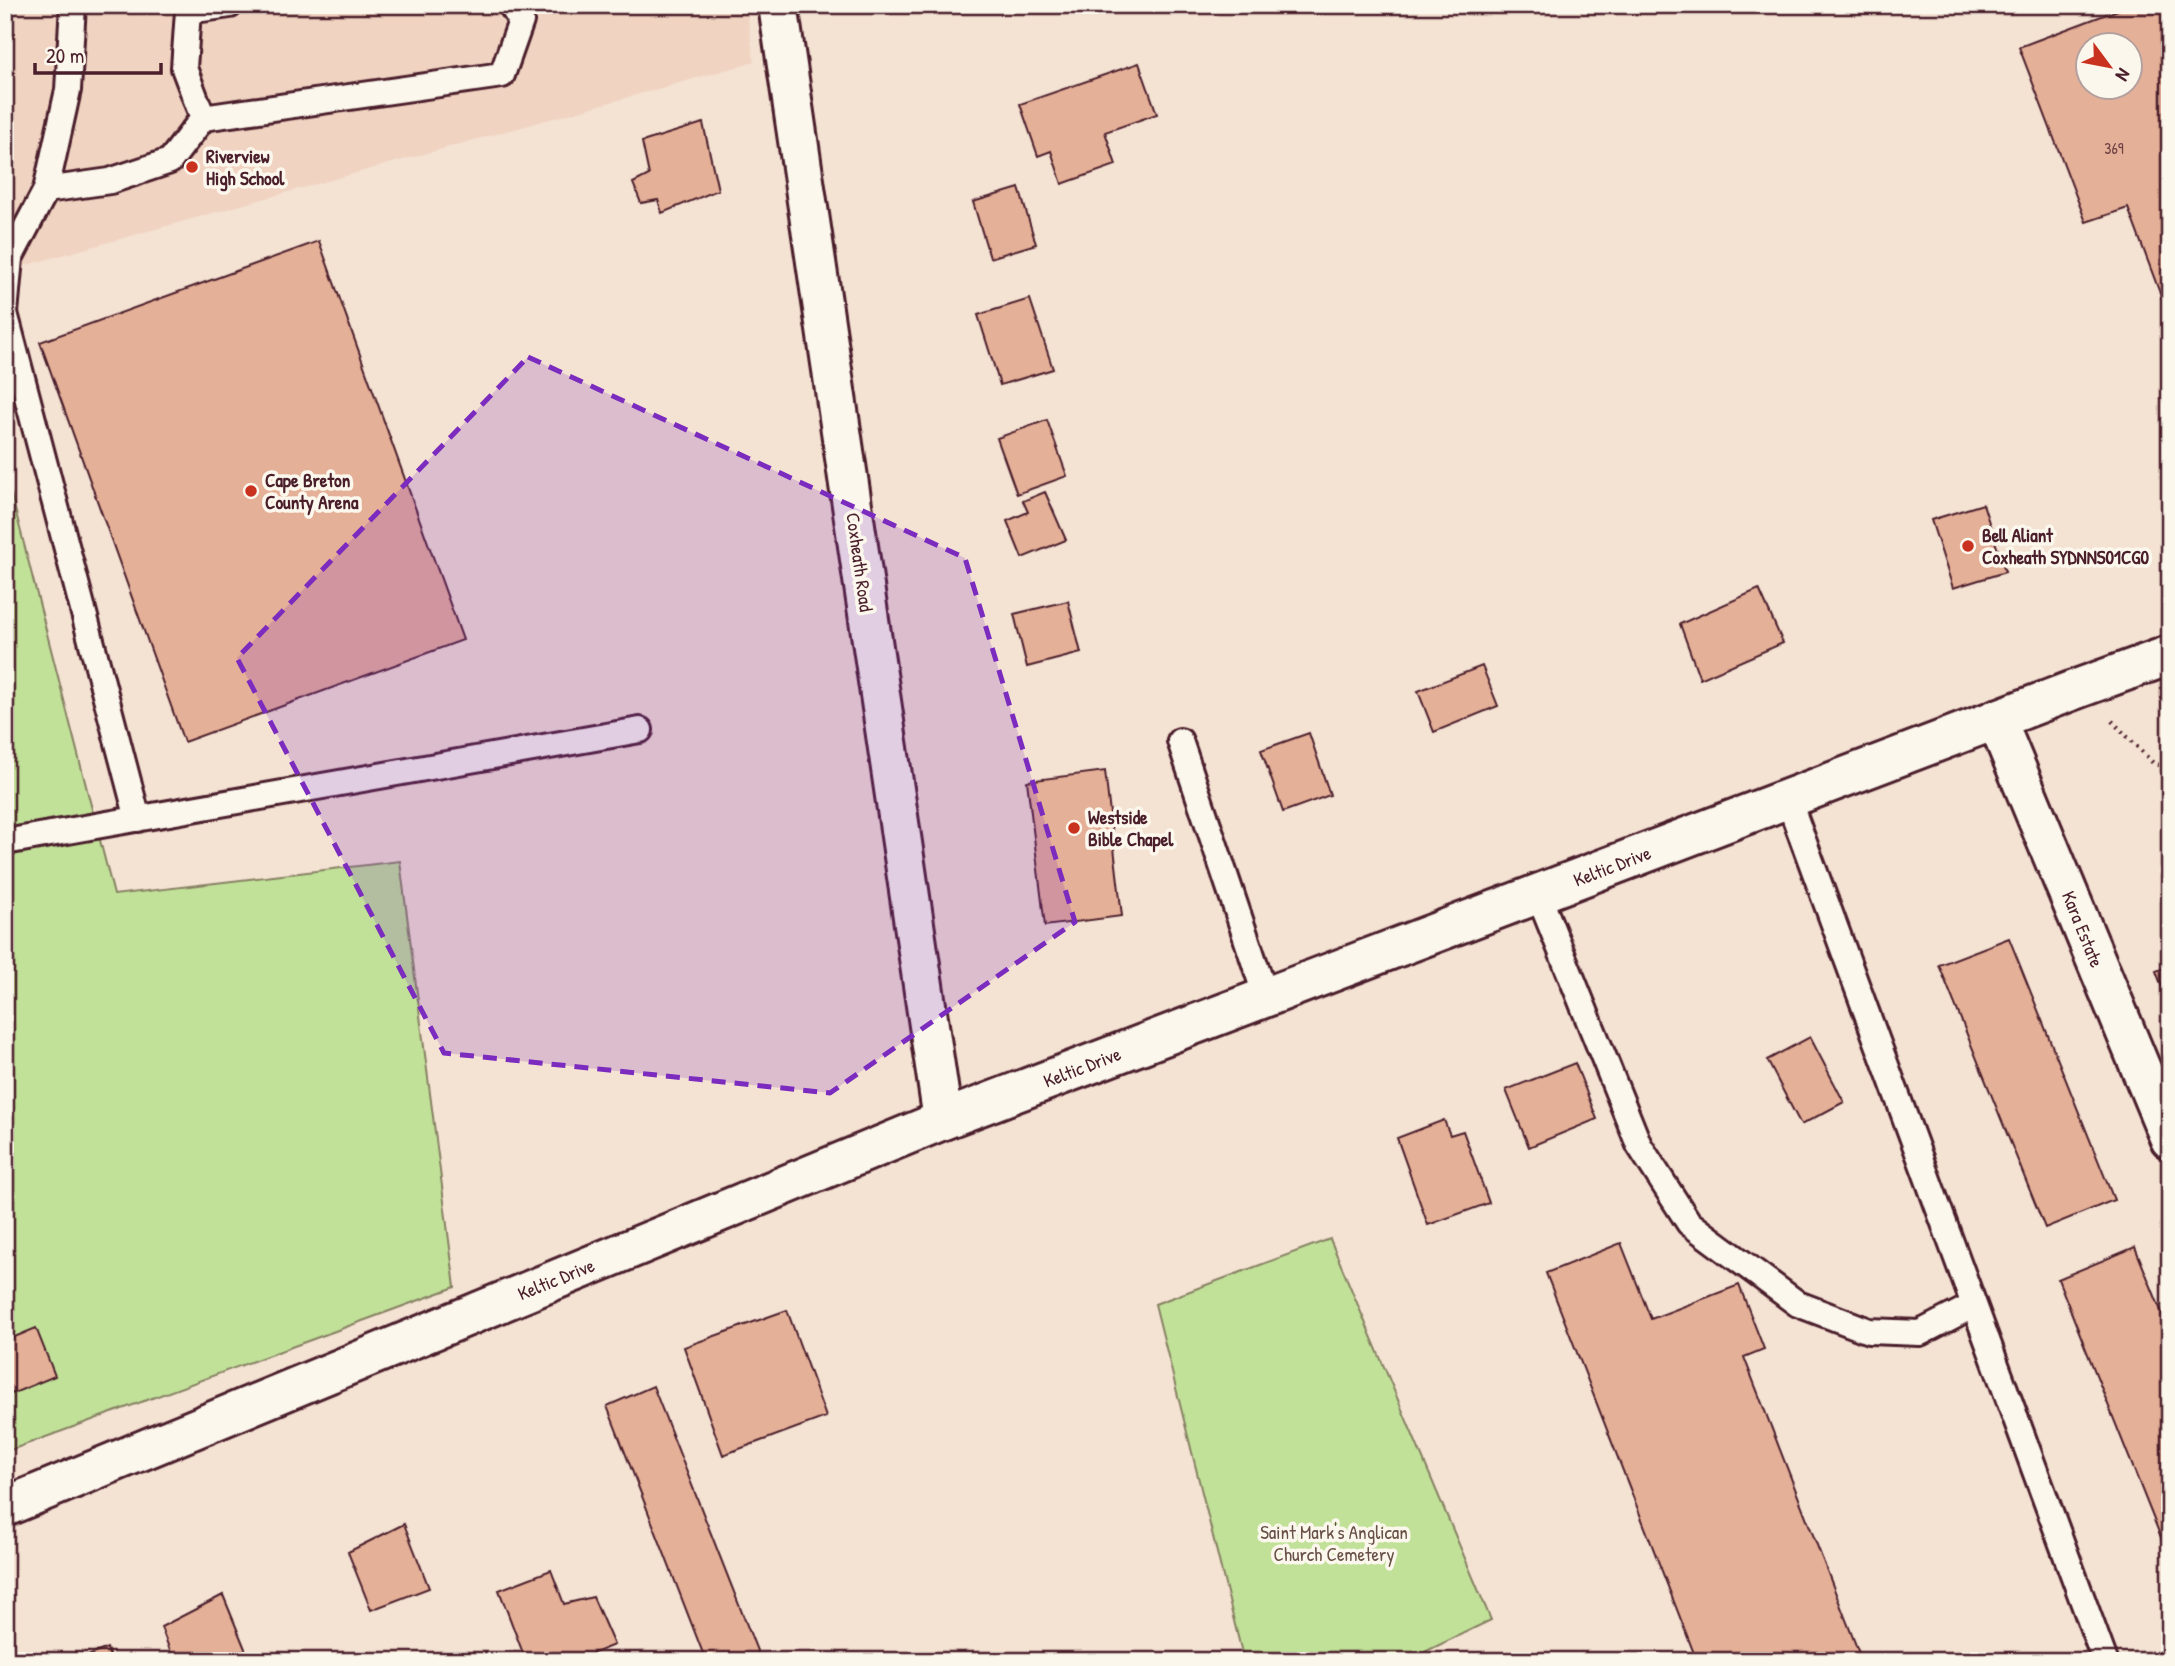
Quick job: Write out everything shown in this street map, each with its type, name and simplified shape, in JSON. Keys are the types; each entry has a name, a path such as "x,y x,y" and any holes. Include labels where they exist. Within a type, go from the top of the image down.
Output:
{"main road":[{"name":"Coxheath Road","path":"778,5 943,1119"},
{"name":"Keltic Drive","path":"5,1507 943,1119 2170,655"},
{"name":"Kara Estate","path":"1996,719 2170,1139"}],"lane":[{"path":"73,5 68,90 46,190 10,258 5,313 138,819"},
{"path":"203,118 184,68 188,11 230,5"},
{"path":"46,190 110,181 170,161 203,118 502,75 522,21 511,5"},
{"path":"5,842 639,730"},
{"path":"1180,741 1266,997"},
{"path":"1788,799 2105,1661"},
{"path":"1538,894 1639,1145 1689,1223 1798,1304 1869,1331 1920,1333 1974,1305"}],"path":[{"path":"2079,688 2154,764 2170,767"}],"highlighted area":[{"path":"528,357 965,558 1075,922 830,1093 444,1053 237,658"}],"shaded area":[{"name":"Riverview High School","path":"5,5 746,5 754,62 5,271"}],"green space":[{"path":"5,470 114,895 400,861 455,1287 5,1452"},
{"name":"Saint Mark's Anglican Church Cemetery","path":"1330,1239 1491,1620 1406,1661 1244,1661 1155,1304"}],"building":[{"path":"2131,5 2170,5 2170,320 2128,208 2086,222 2019,47"},
{"path":"1139,63 1157,114 1105,132 1116,165 1062,184 1051,151 1038,156 1020,104"},
{"path":"703,123 718,190 662,213 658,200 641,203 633,183 649,175 642,142"},
{"path":"1019,188 1036,244 990,258 973,202"},
{"name":"Cape Breton County Arena","path":"319,241 463,640 184,742 40,342"},
{"path":"1030,299 1053,369 1000,385 978,315"},
{"path":"1047,420 1067,476 1017,494 997,438"},
{"path":"1045,492 1066,540 1022,558 1007,521 1028,512 1023,501"},
{"name":"Bell Aliant Coxheath SYDNNS01CG0","path":"1983,504 2005,572 1953,588 1931,520"},
{"path":"1759,589 1783,643 1700,679 1680,624"},
{"path":"1068,601 1081,653 1027,667 1014,614"},
{"path":"1482,666 1498,706 1434,732 1418,691"},
{"path":"1309,733 1330,795 1283,812 1261,750"},
{"path":"1105,771 1122,916 1045,926 1027,781"},
{"path":"2009,938 2114,1200 2045,1228 1939,965"},
{"path":"2170,966 2170,1008 2156,971"},
{"path":"1810,1037 1844,1102 1801,1125 1767,1060"},
{"path":"1575,1063 1597,1119 1529,1147 1506,1090"},
{"path":"1444,1120 1450,1135 1463,1131 1489,1203 1428,1225 1397,1138"},
{"path":"1621,1243 1651,1319 1739,1285 1764,1349 1744,1357 1862,1661 1697,1661 1546,1273"},
{"path":"2135,1247 2170,1333 2170,1543 2164,1545 2058,1279"},
{"path":"787,1310 826,1417 723,1455 684,1347"},
{"path":"36,1328 55,1376 9,1395 5,1387 5,1341"},
{"path":"653,1386 761,1661 706,1661 607,1406"},
{"path":"404,1524 429,1588 371,1610 348,1552"},
{"path":"551,1570 564,1604 593,1597 614,1645 574,1661 526,1661 499,1590"},
{"path":"223,1595 250,1661 174,1661 161,1627"},
{"path":"107,1648 111,1661 76,1661"}],"place":[{"name":"Riverview High School","path":"192,167"},
{"name":"Cape Breton County Arena","path":"251,491"},
{"name":"Bell Aliant Coxheath SYDNNS01CG0","path":"1968,546"},
{"name":"Westside Bible Chapel","path":"1074,828"}]}
